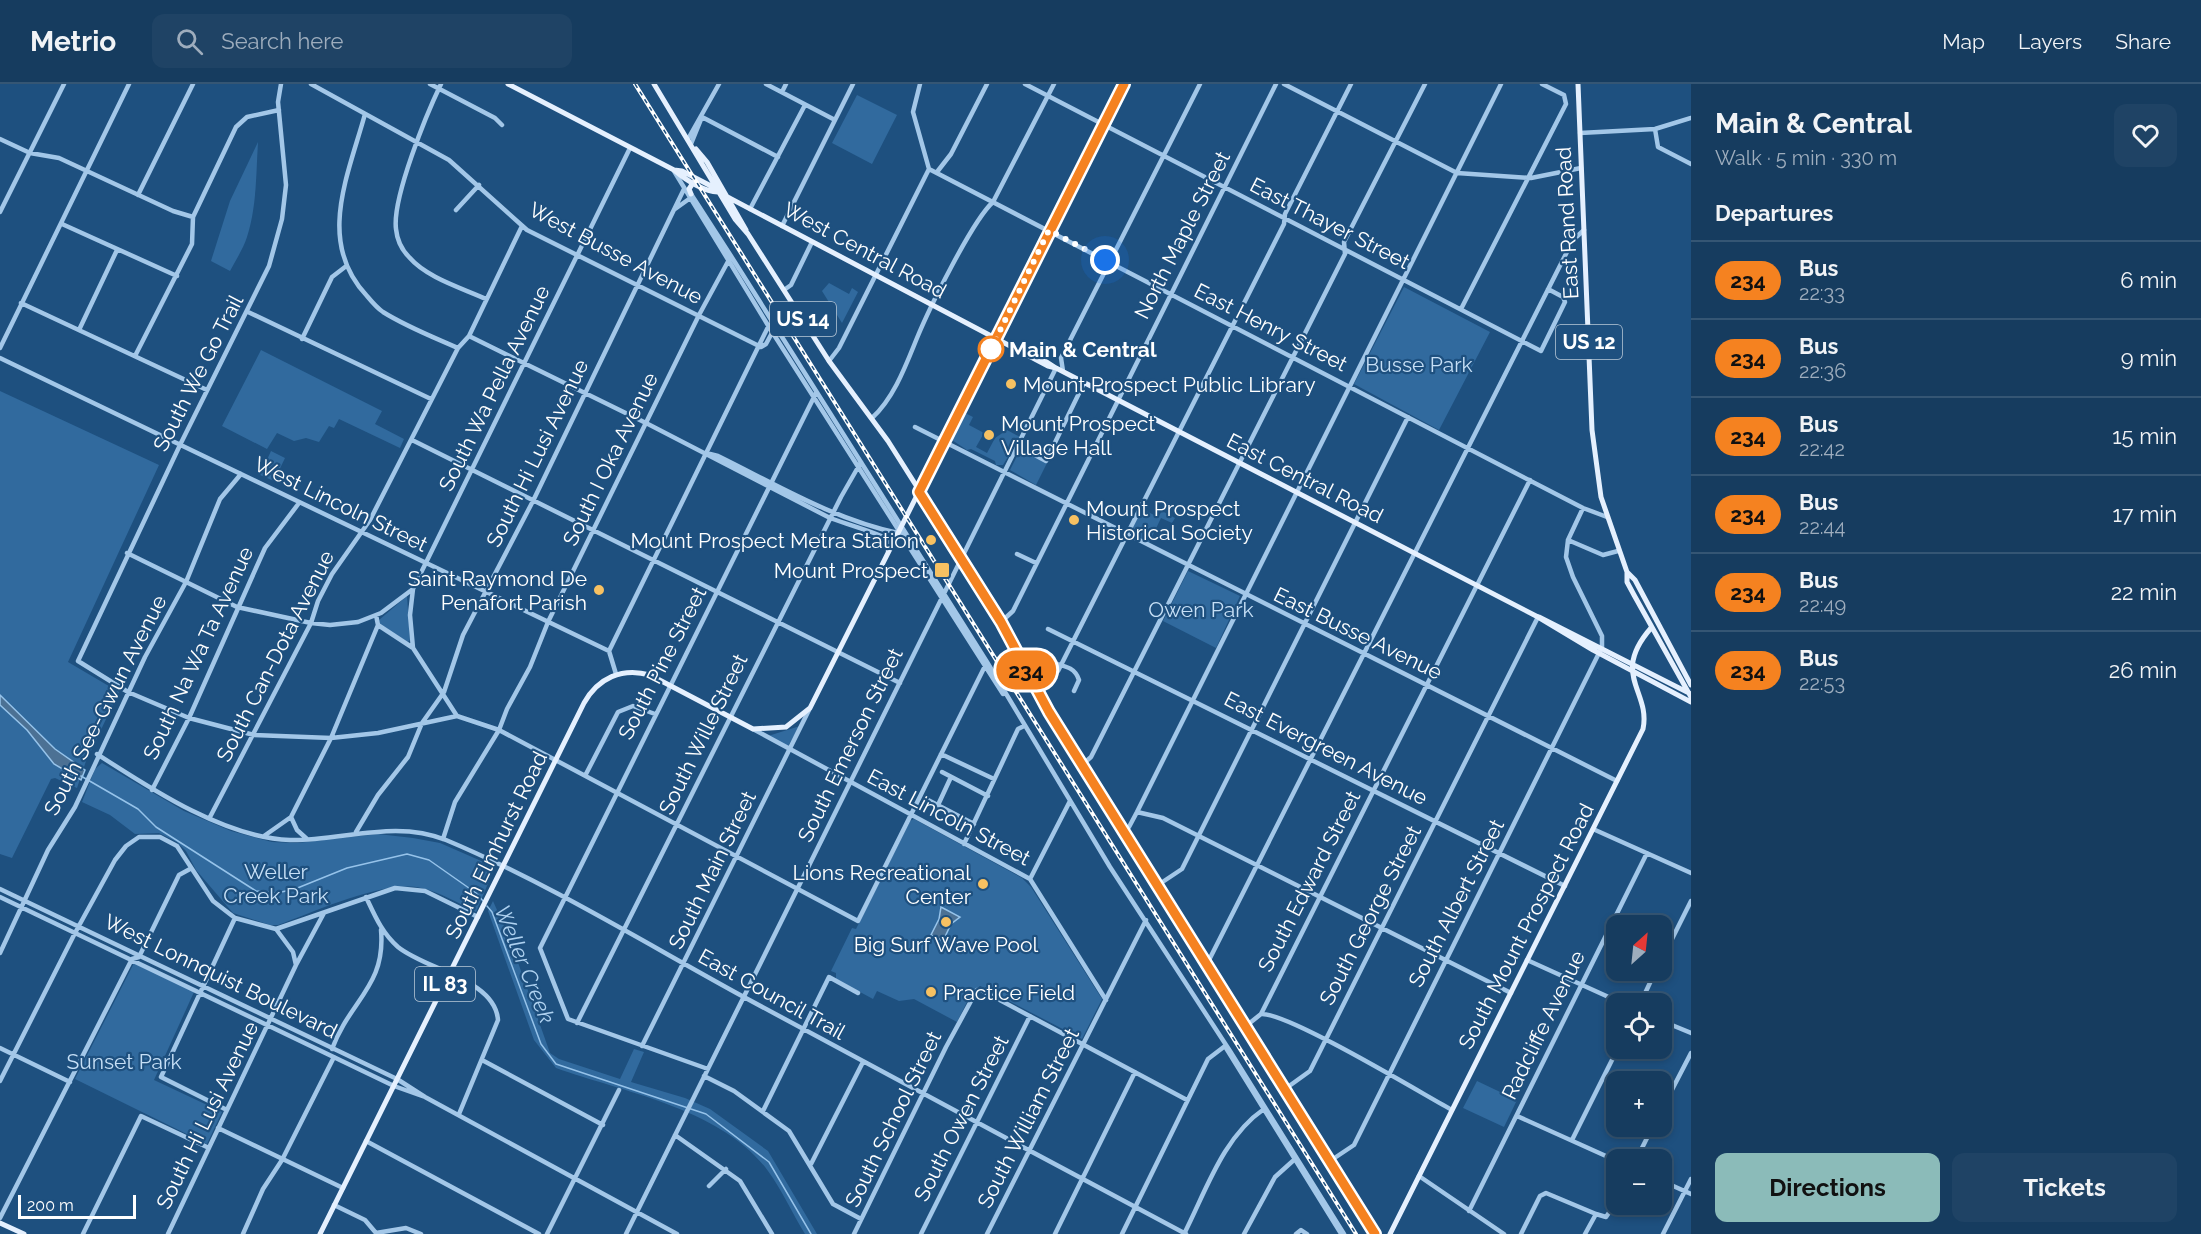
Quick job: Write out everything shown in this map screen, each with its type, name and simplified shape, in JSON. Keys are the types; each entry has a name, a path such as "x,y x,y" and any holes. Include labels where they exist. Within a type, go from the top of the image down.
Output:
{"main road":[{"name":"West Central Road","path":"508,84 674,170 710,192 718,192"},
{"name":"US 14","path":"654,84 690,141 706,174 748,234 830,361 872,417 962,558 1001,622 1042,701 1376,1234"},
{"name":"South Main Street","path":"753,729 786,727 810,708 1124,84"},
{"name":"East Rand Road","path":"1578,84 1592,430 1601,497 1627,572 1628,584 1690,696"},
{"name":"US 14","path":"690,141 707,162 748,234"},
{"name":"West Central Road","path":"674,170 682,171 700,180 729,198 996,337"},
{"path":"700,180 706,174"},
{"path":"690,196 689,189 693,183"},
{"name":"East Central Road","path":"996,337 1048,366 1054,366 1601,650 1632,663 1690,696"},
{"name":"East Rand Road","path":"1627,572 1635,580 1691,685"},
{"name":"South Mount Prospect Road","path":"1390,1234 1643,729 1644,720 1631,670 1632,663 1651,628"},
{"name":"East Central Road","path":"1601,650 1631,670 1690,696"},
{"path":"616,674 642,673 670,684 753,729"},
{"name":"South Elmhurst Road","path":"320,1234 587,697 595,686 616,674"},
{"path":"1636,690 1642,680 1647,678"},
{"path":"0,1223 24,1234"}],"street":[{"path":"0,212 64,84"},
{"path":"0,348 129,84"},
{"path":"138,195 193,84"},
{"name":"South We Go Trail","path":"128,692 78,661 180,445 269,266 282,219 286,185 279,110 281,84"},
{"name":"West Busse Avenue","path":"311,84 448,160 479,185 522,226 761,347"},
{"path":"430,84 440,86 495,118 502,125"},
{"path":"690,141 702,123 702,117 719,84"},
{"path":"766,84 835,120"},
{"path":"782,92 786,84"},
{"path":"782,226 853,84"},
{"path":"830,361 839,348 927,167 913,112 920,84"},
{"path":"937,172 951,154 987,84"},
{"name":"East Thayer Street","path":"1025,84 1541,351 1565,302 1562,296 1548,289"},
{"path":"872,417 882,409 933,305 979,219 993,202 1054,84"},
{"path":"1054,366 1061,358 1200,84"},
{"name":"North Maple Street","path":"1001,622 1010,615 1276,84"},
{"path":"1284,84 1455,173 1528,178 1581,168"},
{"path":"1045,680 1057,673 1284,224 1284,218 1351,84"},
{"path":"1082,765 1091,757 1135,671 1345,254 1342,248 1425,84"},
{"path":"1124,832 1137,812 1501,84"},
{"path":"1461,309 1566,100 1562,94 1542,84"},
{"path":"440,86 423,120 397,209 396,229 400,243 411,259 422,267 486,299"},
{"path":"750,209 805,105"},
{"path":"135,356 192,244 193,217 236,127 247,117 279,110"},
{"path":"365,114 342,197 339,223 340,245 345,267 381,311 405,325 458,348"},
{"path":"702,117 778,157"},
{"path":"1580,133 1655,129 1691,118"},
{"path":"1655,129 1658,147 1691,164"},
{"path":"0,139 30,153 59,158 173,211 193,217"},
{"name":"South Wa Pella Avenue","path":"413,648 410,615 413,589 630,148"},
{"name":"East Henry Street","path":"927,167 1583,508 1607,517"},
{"path":"674,170 1343,1234"},
{"path":"456,210 479,185"},
{"name":"South Hi Lusi Avenue","path":"356,832 378,795 408,758 422,723 444,692 464,634 533,501 684,189"},
{"name":"South Hi Lusi Avenue","path":"675,209 690,196"},
{"path":"62,224 177,276"},
{"name":"South Can-Dota Avenue","path":"210,817 311,622 318,601 332,573 363,532 458,348 469,336 522,226"},
{"path":"1207,964 1521,341 1573,240 1584,230"},
{"path":"784,290 790,285 812,242"},
{"path":"79,330 117,250"},
{"name":"South I Oka Avenue","path":"443,839 455,802 499,730 507,709 530,667 548,622 729,258"},
{"path":"302,339 332,277 345,267"},
{"path":"21,303 207,390"},
{"path":"248,312 431,399"},
{"path":"616,674 609,651 761,347 770,324"},
{"path":"761,347 766,344 774,330"},
{"path":"469,336 708,454 718,456 831,516 886,536 889,542 887,554"},
{"name":"West Lincoln Street","path":"0,358 609,651"},
{"path":"1061,358 1064,372"},
{"name":"South Emerson Street","path":"626,1234 1005,472 1054,366"},
{"path":"1017,446 1046,461 1084,383"},
{"name":"South Pine Street","path":"577,1023 564,1014 540,948 616,790 815,396"},
{"path":"1158,885 1182,869 1408,417"},
{"path":"915,427 944,443"},
{"name":"East Busse Avenue","path":"947,436 957,446"},
{"path":"412,440 900,683"},
{"name":"East Busse Avenue","path":"944,443 957,446 1187,566 1617,781"},
{"path":"858,464 899,531"},
{"name":"South Wille Street","path":"577,1023 858,464"},
{"name":"South See-Gwun Avenue","path":"0,953 48,850 75,807 97,754 125,704 128,692 186,582 220,499 241,474"},
{"name":"South Edward Street","path":"1246,1026 1261,1014 1530,480"},
{"name":"South Na Wa Ta Avenue","path":"152,790 189,718 265,548 299,503"},
{"path":"1583,508 1568,540 1568,565 1602,636 1601,650"},
{"path":"831,516 884,530 899,531"},
{"path":"884,530 891,524 890,519"},
{"path":"1568,540 1603,555 1618,551"},
{"path":"128,553 237,607 311,622 343,624 358,622 376,615 413,589"},
{"path":"1017,554 1036,563"},
{"path":"264,836 282,826 291,817 331,738 378,626 376,615"},
{"name":"South George Street","path":"1285,1089 1310,1073 1538,617"},
{"path":"378,626 413,648 444,692 457,716"},
{"name":"East Evergreen Avenue","path":"1048,628 1564,886"},
{"name":"South Albert Street","path":"1330,1161 1354,1144 1601,650"},
{"path":"1040,651 1046,652 1053,663 1071,668 1079,677 1074,691"},
{"path":"128,692 189,718 254,735 331,738 378,733 457,716 499,730 557,759 858,921 986,665"},
{"path":"586,774 618,712 633,706 655,714"},
{"name":"South Main Street","path":"642,1046 810,708"},
{"path":"964,844 1018,729 1024,726"},
{"name":"East Lincoln Street","path":"753,729 1030,879 1106,1000"},
{"name":"East Council Trail","path":"97,754 152,790 244,831 264,836 307,839 356,832 398,831 443,839 564,898 923,1095 1185,1234"},
{"path":"941,754 994,779"},
{"path":"942,772 988,796"},
{"path":"938,805 951,777"},
{"path":"928,800 974,824"},
{"path":"1030,879 1070,801"},
{"path":"1137,812 1160,816 1511,993"},
{"path":"291,817 297,830 307,839"},
{"path":"1593,829 1691,873"},
{"path":"0,1082 75,933 115,860 126,846 139,837 155,836 170,842 179,849 213,901 235,918 276,929 396,888 416,890 437,896 480,915"},
{"name":"Radcliffe Avenue","path":"1469,1211 1647,853"},
{"path":"0,1218 132,959 139,957 179,874 190,869"},
{"name":"West Lonnquist Boulevard","path":"0,889 397,1079 425,1097 677,1234"},
{"name":"West Lonnquist Boulevard","path":"0,897 334,1058 394,1086 425,1097"},
{"path":"243,1234 263,1189 282,1160 334,1058 332,1048 349,1013 377,974 383,949 381,930 366,897"},
{"path":"1672,939 1691,901"},
{"name":"South Hi Lusi Avenue","path":"168,1234 296,964 324,913"},
{"path":"227,1110 161,1077 235,918"},
{"name":"South William Street","path":"987,1234 1146,920"},
{"path":"276,929 292,952 296,964"},
{"path":"381,930 396,946 412,957 487,994 497,1010 498,1020 459,1114"},
{"path":"383,949 396,946"},
{"path":"1527,960 1606,996"},
{"path":"763,1111 829,977 858,993"},
{"name":"South School Street","path":"854,1234 977,990 1030,1016"},
{"path":"1261,1014 1269,1014 1292,1023 1452,1110"},
{"path":"1030,1016 1187,1100"},
{"name":"South Owen Street","path":"921,1234 1030,1016"},
{"path":"577,1023 708,1069"},
{"path":"1672,1025 1691,1034"},
{"path":"1122,1234 1208,1059 1225,1046"},
{"path":"0,1048 70,1082"},
{"path":"1672,1090 1691,1053"},
{"path":"1572,1140 1612,1059"},
{"path":"482,1060 603,1125"},
{"path":"811,1164 863,1062"},
{"path":"1055,1234 1135,1072"},
{"path":"704,1076 734,1091 789,1131 811,1164 833,1204 861,1219"},
{"path":"547,1234 619,1090"},
{"path":"1185,1234 1232,1139 1250,1119 1264,1109"},
{"path":"83,1234 141,1116 209,1148"},
{"path":"1517,1116 1606,1156"},
{"path":"218,1128 343,1188"},
{"path":"675,1134 740,1180 772,1234"},
{"path":"366,1141 539,1234"},
{"path":"1244,1234 1275,1177 1296,1159"},
{"path":"709,1186 726,1169"},
{"path":"1419,1176 1504,1234"},
{"path":"1663,1234 1691,1179"},
{"path":"1672,1185 1691,1194"},
{"path":"1521,1234 1540,1196 1546,1193 1596,1214 1606,1217 1607,1215"},
{"path":"334,1205 365,1220 376,1234 406,1228 421,1234"},
{"path":"1585,1234 1596,1214"},
{"path":"1296,1234 1303,1230 1307,1234"}],"green space":[{"path":"857,95 897,115 872,164 832,143"},
{"path":"258,142 253,213 244,246 230,271 211,261 230,201"},
{"path":"829,283 849,294 852,288 858,292 842,323 822,291"},
{"name":"Busse Park","path":"1404,287 1490,332 1439,430 1354,384"},
{"path":"261,350 382,411 375,424 404,439 400,448 339,419 334,428 329,426 319,442 306,438 294,441 277,433 267,449 222,426"},
{"path":"0,391 159,465 68,662 119,692 86,761 77,788 55,778 51,779 12,858 0,854"},
{"path":"963,412 973,417 969,425 984,433 976,447 987,453 995,438 1007,430 1020,437 1003,465 996,465 995,461 971,449 967,450 952,440"},
{"path":"1020,450 1047,463 1036,485 1010,470"},
{"path":"271,451 285,458 274,481 260,475"},
{"path":"1142,509 1158,517 1162,511 1175,518 1172,523 1161,518 1149,543 1130,533"},
{"name":"Owen Park","path":"1188,571 1240,596 1216,648 1163,621"},
{"path":"407,596 410,640 408,642 380,624 379,620"},
{"path":"800,726 788,746 768,736"},
{"name":"Weller Creek Park","path":"102,763 184,811 231,831 272,842 297,843 378,834 440,843 495,867 476,912 435,892 406,886 369,892 278,925 270,925 233,913 196,870 186,851 177,842 159,833 135,834 110,815 82,802 95,769"},
{"path":"914,819 1022,878 1031,887 1102,999 1082,1039 980,986 972,992 957,1022 914,999 899,1001 877,991 873,999 836,979 836,973 831,971 852,928 856,929 910,821"},
{"name":"Weller Creek","path":"493,901 509,937 550,1053 559,1059 620,1079 634,1049 644,1052 631,1082 685,1098 710,1109 768,1151 817,1234 805,1234 768,1171 749,1150 725,1132 699,1117 670,1105 556,1068 534,1040 488,911"},
{"name":"Sunset Park","path":"134,963 194,992 154,1080 222,1112 207,1144 75,1079"},
{"path":"1477,1081 1517,1100 1504,1127 1463,1108"}],"shaded area":[{"path":"0,695 55,749 85,770 81,780 54,764 27,730 0,705"},
{"name":"Big Surf Wave Pool","path":"941,907 960,917 951,924 943,941 931,935 939,919"}],"waterway":[{"name":"Weller Creek","path":"81,776 138,809 156,827 256,891 277,893 295,889 347,868 407,854 429,860 476,893 484,902"},
{"name":"Weller Creek","path":"487,906 492,912 541,1044 556,1064 706,1114 769,1162 811,1234"}],"railway":[{"path":"635,84 1356,1234"}],"bus line":[{"name":"234","path":"1124,84 919,492 1001,622 1034,686 1114,818 1375,1234"}],"place":[{"name":"Main & Central","path":"991,349"},
{"name":"Mount Prospect Public Library","path":"1011,384"},
{"name":"Mount Prospect Village Hall","path":"989,435"},
{"name":"Mount Prospect Historical Society","path":"1074,520"},
{"name":"Mount Prospect Metra Station","path":"931,540"},
{"name":"Mount Prospect","path":"942,570"},
{"name":"Saint Raymond De Penafort Parish","path":"599,590"},
{"name":"Lions Recreational Center","path":"983,884"},
{"name":"Big Surf Wave Pool","path":"946,922"},
{"name":"Practice Field","path":"931,992"}],"route":[{"path":"991,349 1049,230 1105,260"}]}
